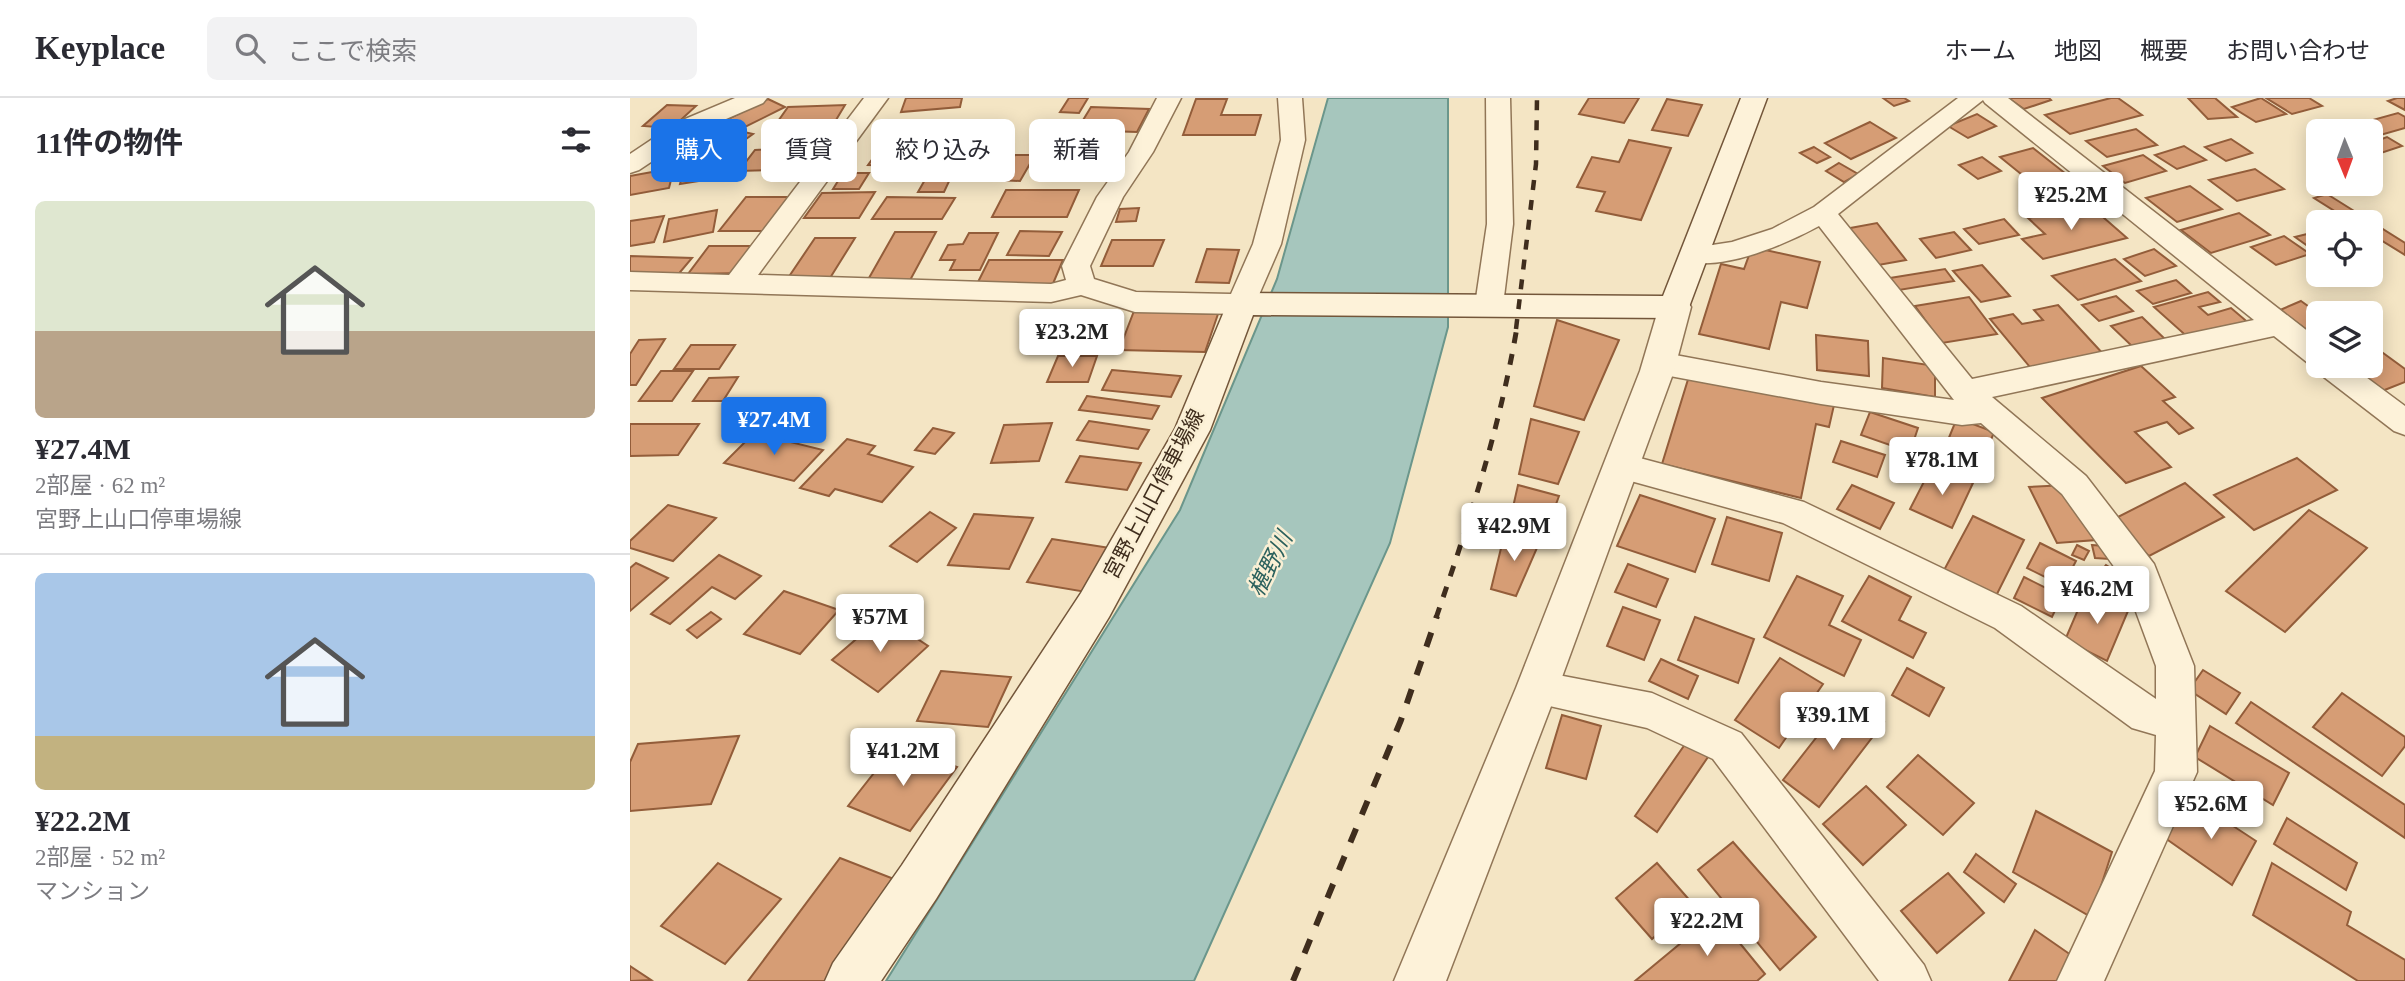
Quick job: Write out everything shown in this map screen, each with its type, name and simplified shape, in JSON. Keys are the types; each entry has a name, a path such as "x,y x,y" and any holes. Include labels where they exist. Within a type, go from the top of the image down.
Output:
{"main road":[{"path":"1420,981 1537,688 1621,466 1659,363 1675,307 1754,98"},
{"path":"1246,304 1675,307"},
{"name":"宮野上山口停車場線","path":"851,981 919,882 1095,605 1192,430 1246,304"}],"street":[{"path":"630,165 687,127 755,98"},
{"path":"737,284 876,98"},
{"path":"1082,285 1076,266 1110,197 1141,152 1169,98"},
{"path":"630,281 1051,293 1082,285 1135,303 1246,304 1267,244 1293,140 1290,98"},
{"path":"1481,305 1500,224 1498,98"},
{"path":"1696,255 1734,250 1782,234 1822,213 1973,98"},
{"path":"1993,98 2306,346"},
{"path":"1822,213 1976,402 2074,485 2140,575 2175,666 2176,772 2080,981"},
{"path":"1659,363 1962,413 1976,402 2278,325"},
{"path":"2347,378 2405,423"},
{"path":"1621,466 1792,512 2008,617 2146,715 2175,722"},
{"path":"1537,688 1651,711 1727,746 1908,981"}],"water":[{"name":"椹野川","path":"1328,98 1448,98 1448,327 1390,543 1194,981 886,981 1180,510 1277,279"}],"building":[{"path":"906,98 962,98 960,107 901,112"},
{"path":"1069,98 1088,98 1079,113 1060,112"},
{"path":"1589,98 1639,98 1624,123 1579,114"},
{"path":"1883,98 1904,98 1909,101 1894,106"},
{"path":"2008,98 2049,98 2051,100 2024,109"},
{"path":"2118,98 2142,115 2070,134 2045,115"},
{"path":"2188,98 2215,98 2237,117 2208,119"},
{"path":"2261,98 2286,114 2256,122 2232,107"},
{"path":"2266,98 2309,98 2322,106 2292,114"},
{"path":"2405,98 2405,110 2388,101"},
{"path":"768,99 785,107 747,126 747,119 728,119"},
{"path":"1196,99 1227,99 1221,115 1261,115 1255,135 1183,135"},
{"path":"1667,99 1702,105 1688,136 1652,130"},
{"path":"667,105 696,106 682,119 651,119"},
{"path":"845,105 837,119 780,119 788,107"},
{"path":"1091,107 1149,109 1137,132 1125,132 1125,119 1084,119"},
{"path":"2398,113 2405,117 2405,128 2384,134 2384,119 2376,119"},
{"path":"1977,114 1996,126 1968,138 1948,126"},
{"path":"1870,122 1896,138 1851,159 1825,143"},
{"path":"2136,129 2157,145 2107,157 2086,141"},
{"path":"2387,137 2402,146 2384,152 2384,138"},
{"path":"2231,139 2252,153 2226,161 2205,147"},
{"path":"1629,140 1671,148 1641,220 1596,211 1605,192 1577,187 1592,157 1619,162"},
{"path":"2184,146 2206,160 2177,169 2155,155"},
{"path":"1814,147 1830,157 1817,163 1800,153"},
{"path":"2033,148 2075,181 2042,191 2000,157"},
{"path":"755,150 761,150 761,170 747,171 747,160"},
{"path":"1015,155 1029,155 1029,165 1020,181 1015,181"},
{"path":"2143,155 2166,171 2125,183 2103,166"},
{"path":"1982,157 2001,171 1978,179 1959,165"},
{"path":"1839,163 1858,174 1844,182 1826,171"},
{"path":"2255,169 2284,189 2237,201 2209,180"},
{"path":"651,172 651,182 670,182 669,188 630,195 630,176"},
{"path":"857,173 869,173 859,189 833,189 837,182 857,182"},
{"path":"924,182 949,182 944,192 918,192"},
{"path":"2190,186 2222,209 2177,222 2146,198"},
{"path":"1006,190 1079,190 1067,217 992,217"},
{"path":"875,192 859,218 804,218 822,193"},
{"path":"2330,196 2352,210 2333,210 2314,198"},
{"path":"746,197 799,197 773,231 719,231"},
{"path":"887,197 955,198 942,219 872,219"},
{"path":"2088,204 2127,238 2043,259 2022,239 2045,234 2028,218"},
{"path":"1139,208 1136,221 1116,222 1120,209"},
{"path":"717,210 713,232 664,242 669,219"},
{"path":"2239,213 2270,235 2211,253 2181,230"},
{"path":"664,216 654,242 630,246 630,221"},
{"path":"2004,219 2019,235 1979,244 1964,229"},
{"path":"1877,223 1906,260 1873,266 1845,229"},
{"path":"2383,229 2405,243 2405,255 2383,241"},
{"path":"1020,231 1062,232 1049,256 1007,255"},
{"path":"895,232 936,232 908,284 865,285"},
{"path":"1954,232 1971,250 1936,258 1920,239"},
{"path":"969,233 998,233 980,270 950,270 955,260 940,260 948,245 963,244"},
{"path":"2306,234 2306,245 2295,237"},
{"path":"2284,236 2306,251 2306,255 2276,265 2251,247"},
{"path":"815,238 855,238 830,278 788,278"},
{"path":"1112,240 1164,240 1153,266 1101,266"},
{"path":"709,246 764,246 744,273 688,274"},
{"path":"1752,247 1820,262 1807,308 1781,302 1769,349 1699,334 1721,264 1744,269"},
{"path":"1207,249 1239,250 1229,283 1196,282"},
{"path":"2154,249 2176,266 2145,276 2124,259"},
{"path":"630,256 692,258 676,277 630,277"},
{"path":"2115,259 2141,281 2078,300 2052,276"},
{"path":"989,260 1063,260 1052,286 976,286"},
{"path":"1982,265 2010,296 1981,302 1953,271"},
{"path":"1945,269 1954,281 1899,290 1890,278"},
{"path":"2176,280 2191,293 2153,304 2137,291"},
{"path":"2208,292 2220,302 2199,307 2208,315 2231,308 2251,325 2192,341 2154,307"},
{"path":"2116,296 2133,311 2099,321 2082,305"},
{"path":"1969,297 1997,334 1942,343 1915,306"},
{"path":"2301,301 2306,305 2306,329 2280,310"},
{"path":"2058,305 2105,356 2034,372 1990,319 2013,314 2022,324 2043,320 2034,310"},
{"path":"1134,311 1218,314 1205,352 1119,350"},
{"path":"2142,317 2168,342 2136,350 2111,326"},
{"path":"1557,320 1619,340 1584,420 1534,406"},
{"path":"1816,335 1868,341 1869,376 1817,370"},
{"path":"665,339 636,385 630,385 630,354 639,340"},
{"path":"691,345 735,345 719,369 674,369"},
{"path":"2383,353 2405,369 2405,382 2382,391 2365,378 2383,378"},
{"path":"1058,356 1097,356 1088,382 1047,382"},
{"path":"1883,358 1935,366 1935,397 1882,388"},
{"path":"2141,366 2175,397 2163,401 2193,428 2179,434 2167,422 2135,432 2171,467 2126,483 2042,398"},
{"path":"1112,370 1181,376 1171,397 1102,390"},
{"path":"661,371 693,371 672,401 639,401"},
{"path":"1690,373 1834,405 1829,427 1816,424 1801,498 1662,464"},
{"path":"738,377 723,401 693,401 709,378"},
{"path":"1087,396 1159,406 1152,419 1079,410"},
{"path":"1870,412 1918,428 1910,452 1861,435"},
{"path":"1957,418 1994,432 1979,471 1941,457"},
{"path":"1531,419 1579,432 1558,484 1519,474"},
{"path":"1089,421 1149,430 1138,449 1077,440"},
{"path":"1052,423 1039,461 991,463 1004,425"},
{"path":"630,424 699,424 678,455 630,456"},
{"path":"933,428 954,433 935,454 915,450"},
{"path":"754,433 823,450 794,481 724,463"},
{"path":"847,439 875,446 868,454 913,467 882,502 835,489 829,496 800,488"},
{"path":"1841,441 1885,455 1877,477 1833,462"},
{"path":"1080,456 1141,463 1127,490 1066,482"},
{"path":"2297,458 2337,490 2254,530 2214,495"},
{"path":"1932,466 1973,483 1952,528 1910,509"},
{"path":"2185,483 2224,517 2149,556 2110,521"},
{"path":"1518,485 1559,496 1548,526 1511,516"},
{"path":"1852,485 1894,503 1880,529 1837,509"},
{"path":"2067,485 2096,540 2057,543 2029,487"},
{"path":"1640,495 1715,519 1695,572 1617,546"},
{"path":"668,505 716,518 673,561 630,548 630,541"},
{"path":"2309,510 2367,548 2285,632 2226,591"},
{"path":"930,512 956,528 917,562 890,546"},
{"path":"974,514 1033,518 1009,569 948,565"},
{"path":"1973,516 2024,540 1995,598 1943,572"},
{"path":"1727,517 1782,533 1769,581 1712,564"},
{"path":"1505,532 1540,541 1516,596 1491,589"},
{"path":"1052,539 1110,548 1086,592 1027,582"},
{"path":"2040,543 2076,561 2063,586 2027,568"},
{"path":"2077,545 2089,551 2084,560 2072,555"},
{"path":"2092,545 2105,546 2109,559 2095,558"},
{"path":"719,555 761,576 735,599 712,587 670,624 651,614"},
{"path":"636,563 668,578 630,611 630,568"},
{"path":"1628,564 1668,579 1656,607 1615,592"},
{"path":"2106,565 2119,573 2114,582 2099,574"},
{"path":"1797,576 1843,596 1829,625 1861,640 1844,676 1764,637"},
{"path":"1869,576 1911,597 1899,620 1926,633 1913,658 1842,621"},
{"path":"2024,577 2062,596 2052,617 2014,598"},
{"path":"784,591 839,610 800,654 744,634"},
{"path":"2086,591 2128,611 2107,661 2065,640"},
{"path":"1623,607 1660,620 1644,660 1607,646"},
{"path":"711,612 721,619 697,638 687,630"},
{"path":"883,616 928,646 878,692 832,660"},
{"path":"1695,617 1754,639 1738,683 1678,660"},
{"path":"1780,658 1823,684 1779,748 1735,720"},
{"path":"1661,659 1698,676 1688,699 1649,681"},
{"path":"1907,668 1944,688 1929,716 1892,695"},
{"path":"2203,670 2240,693 2226,714 2189,690"},
{"path":"941,671 1011,677 988,727 917,721"},
{"path":"2342,693 2405,737 2405,746 2382,776 2313,727"},
{"path":"1848,697 1884,722 1819,807 1783,780"},
{"path":"2251,702 2405,805 2405,838 2236,723"},
{"path":"1562,715 1601,726 1586,779 1546,768"},
{"path":"2210,726 2289,773 2273,805 2195,757"},
{"path":"739,736 711,804 630,811 630,762 638,744"},
{"path":"1688,740 1710,754 1657,832 1635,816"},
{"path":"896,745 957,767 910,831 848,806"},
{"path":"1918,755 1974,803 1943,835 1887,787"},
{"path":"1866,786 1906,825 1863,865 1823,824"},
{"path":"2189,797 2256,841 2232,885 2165,838"},
{"path":"2036,811 2112,852 2091,917 2013,872"},
{"path":"2287,818 2357,863 2346,890 2274,844"},
{"path":"1733,842 1816,937 1780,970 1698,870"},
{"path":"1976,854 2016,884 2004,902 1964,872"},
{"path":"840,858 899,881 829,981 748,981"},
{"path":"718,863 781,899 725,964 661,926"},
{"path":"1657,863 1692,903 1652,939 1616,898"},
{"path":"2272,863 2351,912 2347,925 2405,960 2405,981 2358,981 2253,915"},
{"path":"1948,873 1984,913 1937,953 1901,911"},
{"path":"1716,914 1765,974 1757,981 1635,981"},
{"path":"2035,930 2071,955 2058,981 2009,981"},
{"path":"630,966 651,980 630,981"}],"railway":[{"path":"1516,329 1536,164 1537,98"},
{"path":"1436,618 1493,438 1517,327"},
{"path":"1293,981 1401,720 1437,616"}]}
